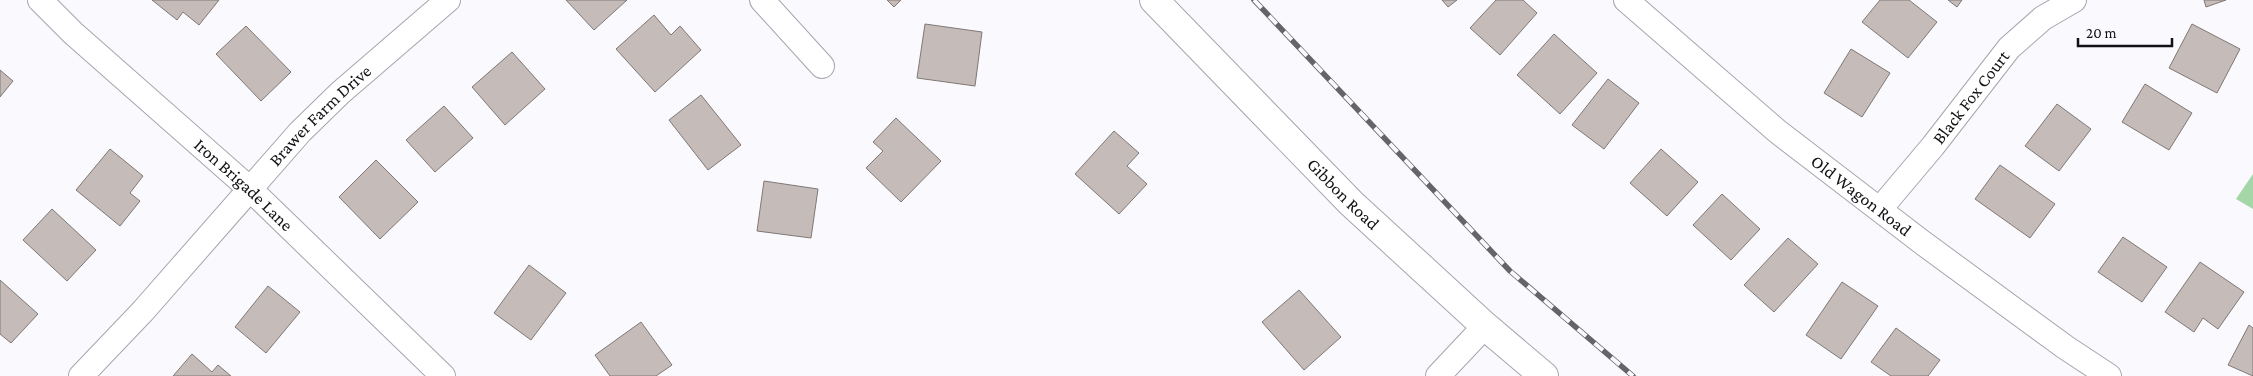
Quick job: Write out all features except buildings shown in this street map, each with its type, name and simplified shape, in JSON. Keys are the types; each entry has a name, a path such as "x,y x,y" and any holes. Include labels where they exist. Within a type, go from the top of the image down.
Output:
{"main road":[{"name":"Gibbon Road","path":"1154,0 1351,203 1485,326 1544,376"}],"street":[{"name":"Iron Brigade Lane","path":"40,0 73,33 250,188 443,376"},
{"name":"Brawer Farm Drive","path":"82,376 143,311 300,132 340,93 448,0"},
{"path":"762,0 822,66"},
{"name":"Old Wagon Road","path":"1626,0 1777,131 1923,243 2057,342 2109,376"},
{"name":"Black Fox Court","path":"1880,209 1933,146 2010,48 2043,18 2074,0"},
{"path":"1438,376 1485,326"}],"green space":[{"path":"2253,174 2253,209 2236,199"}],"railway":[{"path":"1254,0 1510,271 1633,376"}]}
